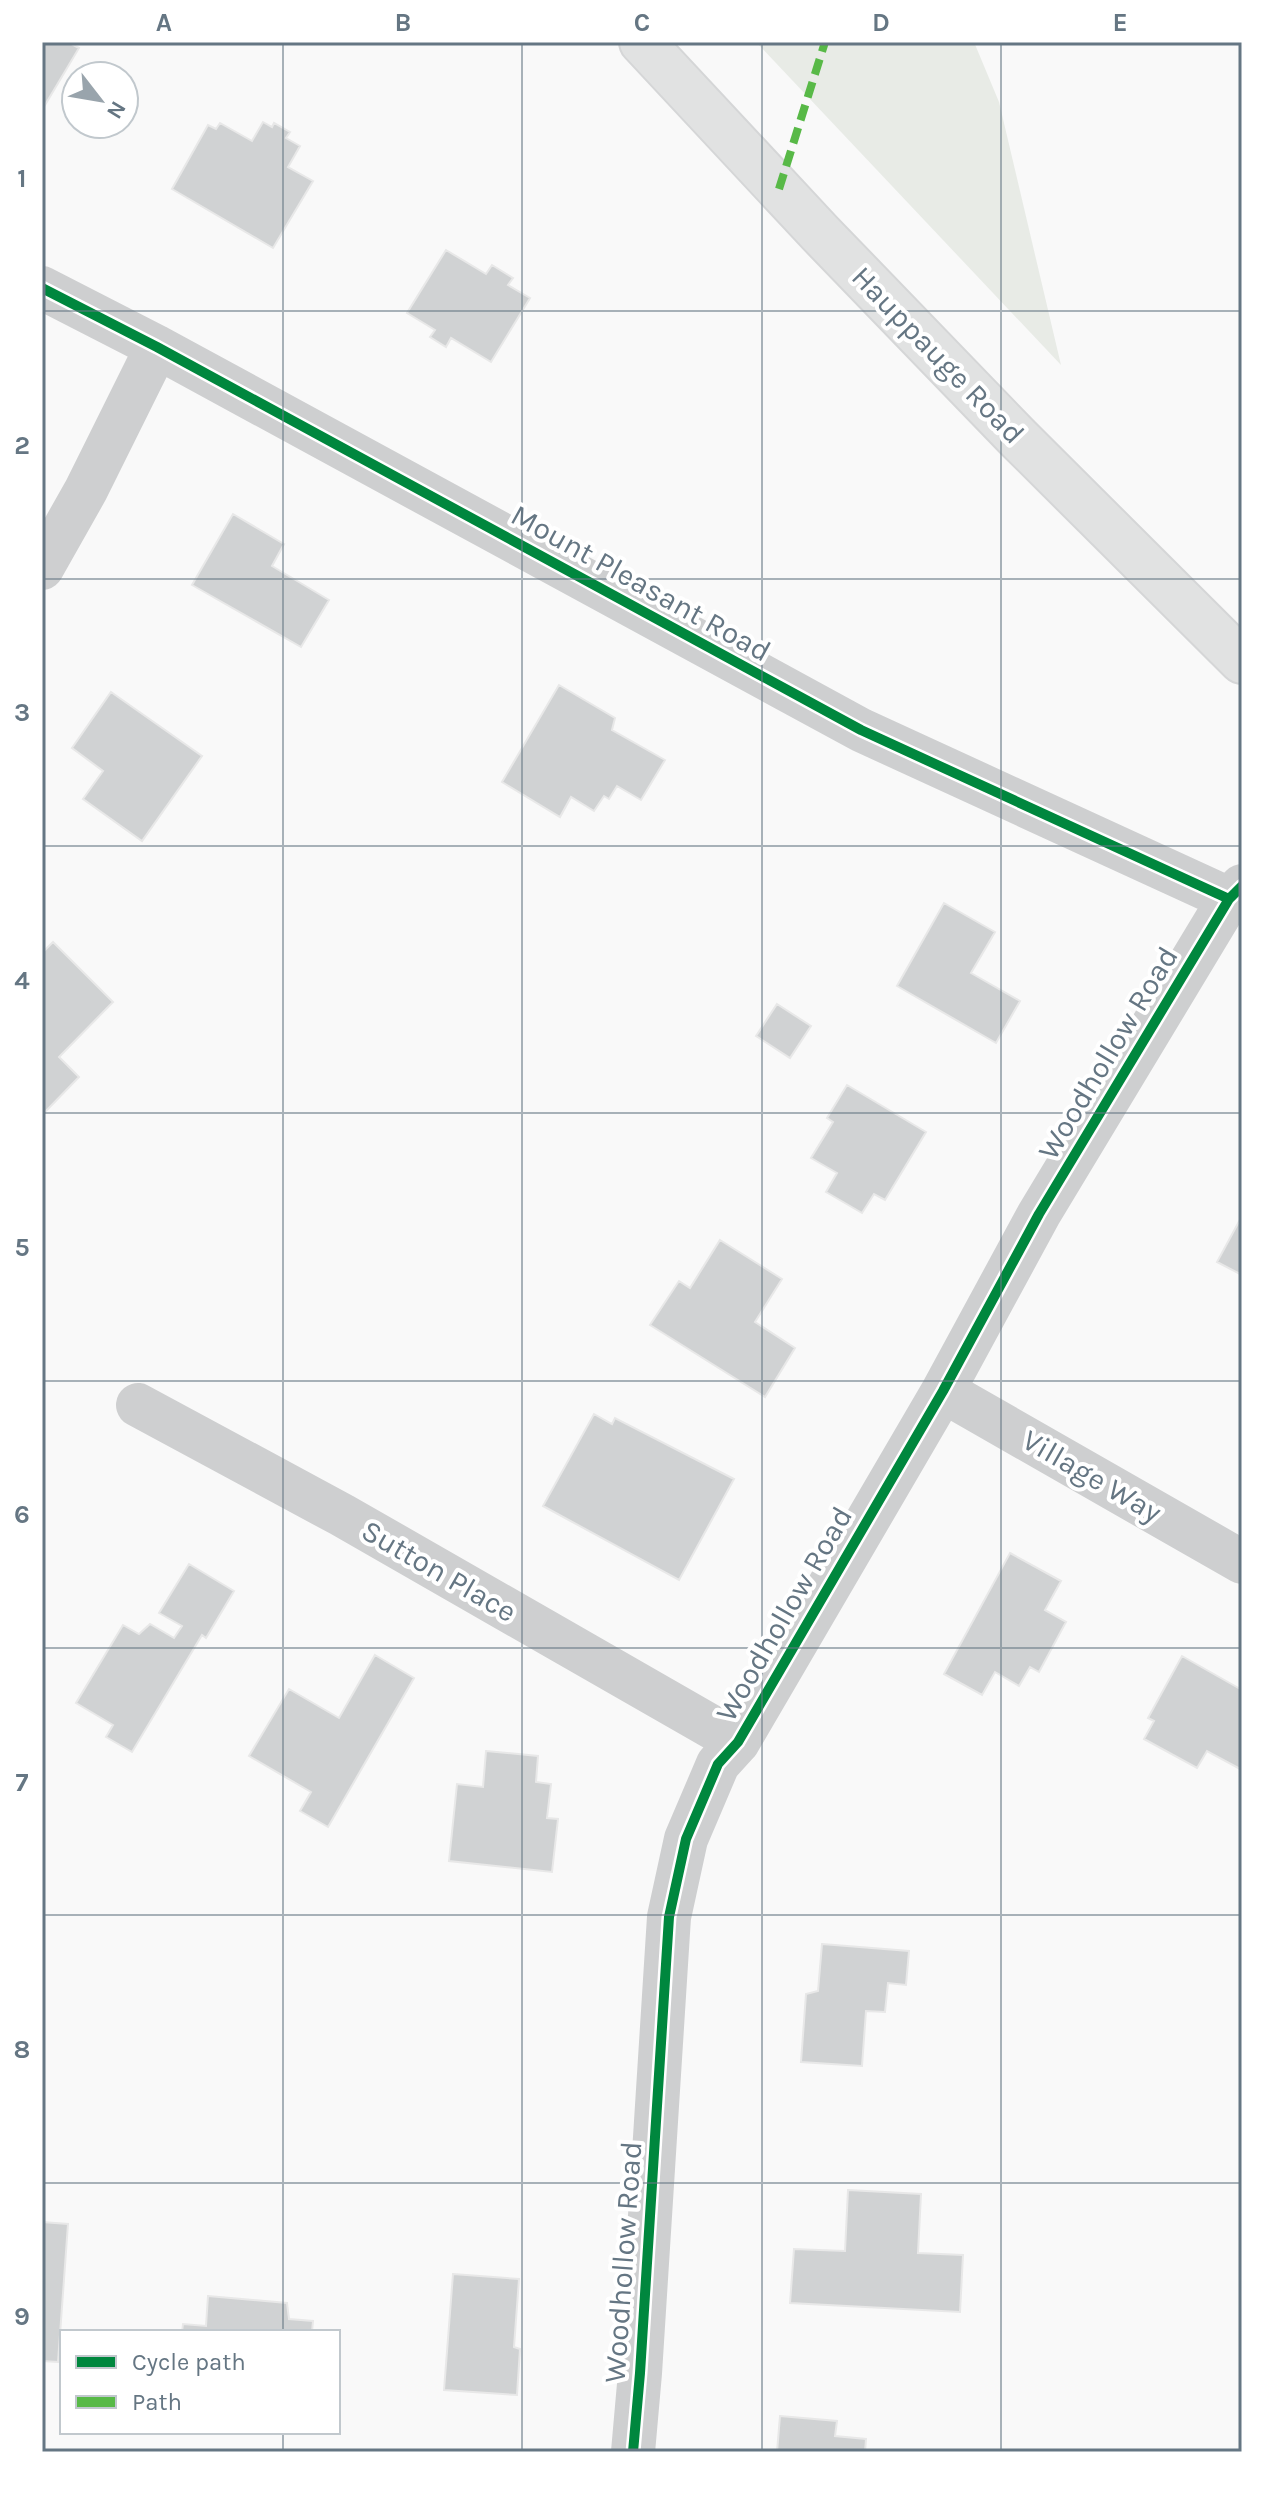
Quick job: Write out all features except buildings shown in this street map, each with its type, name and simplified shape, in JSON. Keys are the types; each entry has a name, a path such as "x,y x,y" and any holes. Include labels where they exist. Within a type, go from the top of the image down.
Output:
{"main road":[{"name":"Hauppauge Road","path":"642,42 820,233 1018,438 1242,661"}],"street":[{"name":"Mount Pleasant Road","path":"42,288 157,347 861,730 1235,892"},
{"path":"42,568 86,490 157,347"},
{"name":"Woodhollow Road","path":"633,2452 669,1917 686,1839 718,1764 738,1742 943,1391 1039,1214 1235,892"},
{"name":"Village Way","path":"943,1391 1242,1562"},
{"name":"Sutton Place","path":"138,1405 342,1515 738,1742"}],"shaded area":[{"path":"756,42 974,42 999,102 1061,365"}],"marked path":[{"path":"779,189 825,42"}],"cycle path":[{"path":"42,288 157,347 861,730 1229,899"},
{"path":"633,2452 669,1917 686,1839 718,1764 738,1742 943,1391 1039,1214 1229,899 1242,886"}]}
